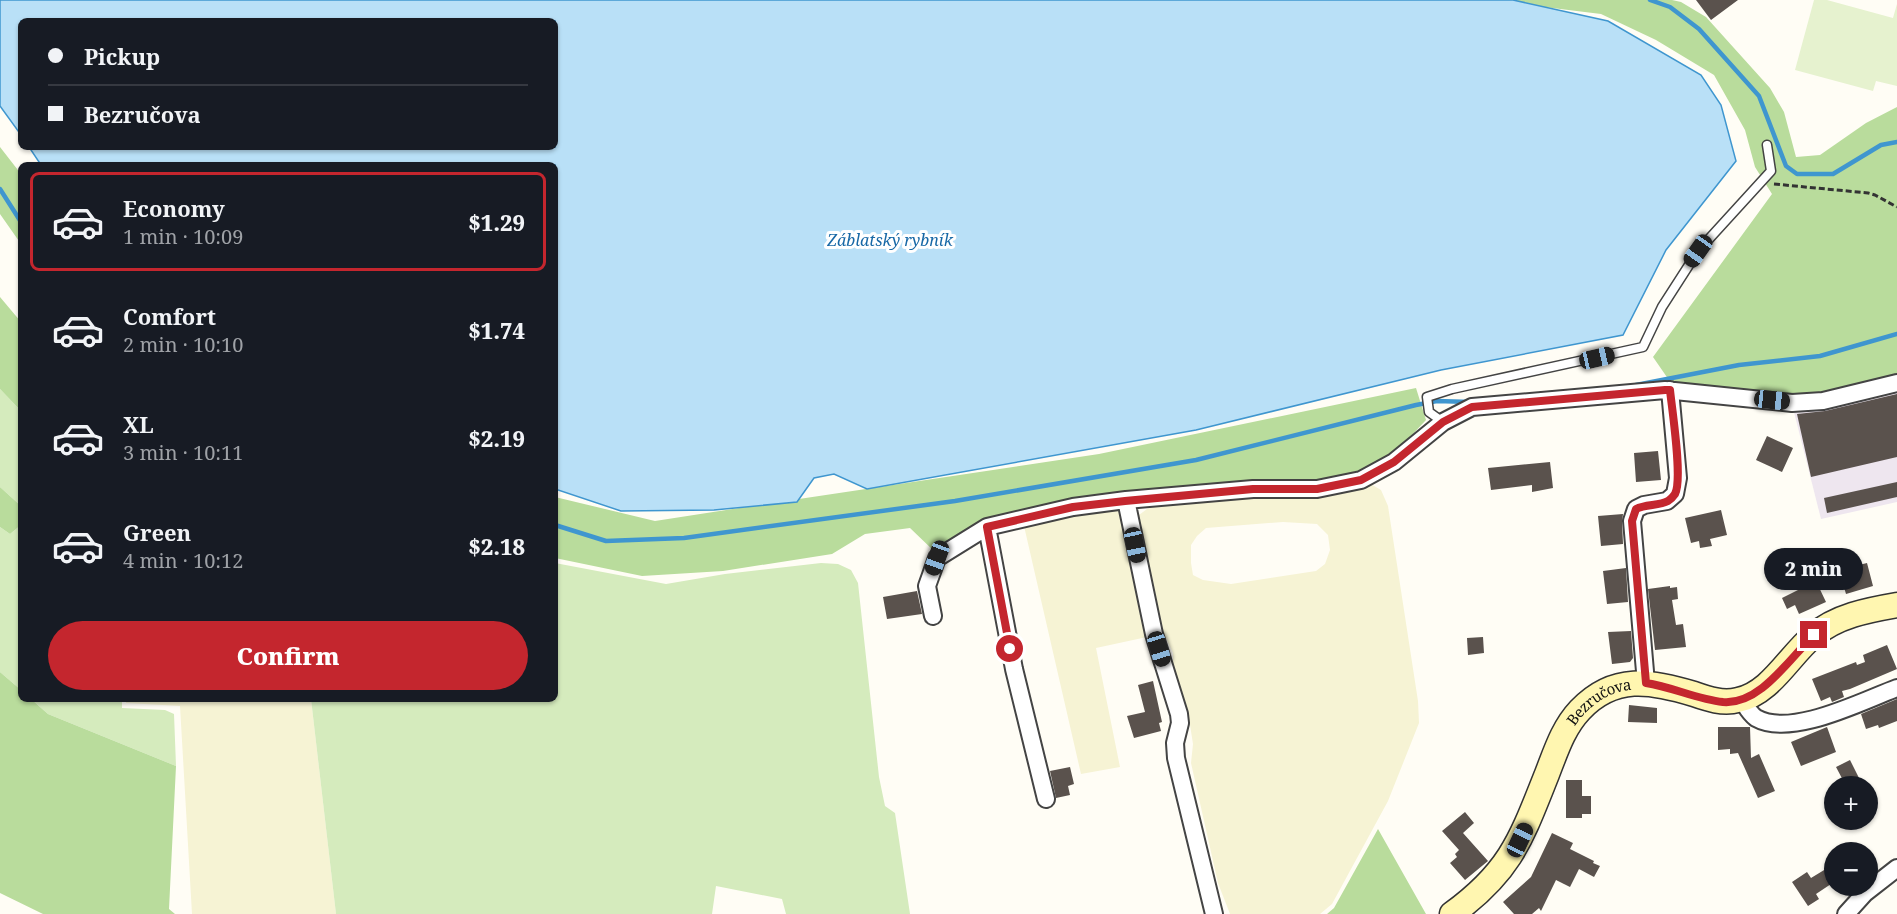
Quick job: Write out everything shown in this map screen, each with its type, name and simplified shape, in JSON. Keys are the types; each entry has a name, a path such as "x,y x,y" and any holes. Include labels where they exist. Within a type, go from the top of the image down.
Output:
{"main road":[{"path":"1742,700 1766,686 1799,649 1826,626 1865,611 1897,605"},
{"name":"Bezručova","path":"1452,914 1492,880 1506,864 1530,818 1563,733 1579,711 1600,694 1611,688 1630,683 1646,683 1724,702 1742,700"}],"street":[{"path":"933,616 927,586 937,558 987,527 1073,507 1253,489 1317,489 1361,480 1394,462 1436,417 1472,407 1670,390 1792,403 1823,401 1897,383"},
{"path":"1646,683 1632,521 1636,509 1644,505 1667,501 1675,494 1678,478 1670,390"},
{"path":"1125,501 1154,634 1179,714 1180,723 1175,743 1176,758 1214,914"},
{"path":"987,527 1014,669 1046,800"},
{"path":"1742,700 1752,714 1764,721 1787,724 1804,723 1897,688"},
{"path":"1846,914 1865,893 1897,868"}],"lane":[{"path":"1436,417 1427,397 1452,389 1643,347 1662,307 1698,251 1772,167 1767,145"}],"path":[{"path":"1760,183 1868,193 1897,207"}],"shaded area":[{"path":"1897,381 1897,502 1821,519 1794,412"},
{"path":"1369,483 1381,490 1388,506 1418,701 1419,723 1388,801 1332,904 1320,914 1230,914 1218,883 1191,763 1193,744 1190,725 1173,667 1173,653 1161,628 1138,522 1139,515 1159,505","holes":["1283,522 1317,524 1328,535 1330,550 1325,564 1316,571 1231,584 1203,580 1193,575 1191,545 1206,528"]},
{"path":"1120,507 1147,637 1096,648 1120,767 1081,774 1024,526 1066,515"},
{"path":"311,702 336,914 192,914 180,706 126,703"}],"green space":[{"path":"1513,0 1672,0 1681,2 1706,17 1770,88 1784,112 1796,157 1820,155 1866,123 1897,107 1897,376 1818,397 1671,383 1653,357 1772,194 1755,167 1745,130 1714,75 1656,40 1601,14 1536,6"},
{"path":"1814,0 1827,0 1893,18 1897,4 1897,86 1876,81 1873,91 1795,70"},
{"path":"0,147 18,170 18,240 0,214"},
{"path":"0,297 18,318 18,408 0,389"},
{"path":"1416,388 1426,420 1392,456 1357,473 1315,481 1069,501 935,552 910,528 865,534 832,554 723,571 642,576 558,559 558,498 655,521 752,506 797,502 799,499 1099,454"},
{"path":"0,389 18,408 18,503 0,487"},
{"path":"0,487 18,503 18,527 10,534 0,527"},
{"path":"0,527 10,534 18,527 18,687 0,672"},
{"path":"821,563 838,564 851,570 858,583 879,777 885,806 895,813 910,914 786,914 782,899 716,886 712,914 336,914 311,702 558,702 558,564 666,584 725,574"},
{"path":"0,672 18,687 18,702 34,702 48,714 176,766 169,909 175,914 43,914 0,893"},
{"path":"34,702 122,702 122,708 165,710 174,714 176,766 48,714"},
{"path":"1378,829 1426,914 1327,914 1334,908"}],"water":[{"name":"Záblatský rybník","path":"0,0 1513,0 1608,21 1701,75 1721,105 1736,161 1666,250 1623,335 1441,370 1196,430 867,489 834,474 814,478 797,502 714,510 621,511 558,490 558,162 39,162 31,150 558,150 558,18 18,18 18,131 0,106"}],"building":[{"path":"1696,0 1738,0 1711,20"},
{"path":"1897,394 1897,457 1811,477 1797,414 1825,411"},
{"path":"1767,436 1793,448 1782,472 1756,460"},
{"path":"1658,451 1661,480 1636,482 1634,453"},
{"path":"1550,462 1553,488 1532,492 1532,485 1491,490 1488,468"},
{"path":"1897,482 1897,497 1827,513 1824,498"},
{"path":"1721,510 1727,535 1710,539 1712,546 1700,548 1699,541 1691,543 1685,518"},
{"path":"1623,514 1623,544 1601,546 1598,516"},
{"path":"1867,563 1873,586 1846,594 1839,570"},
{"path":"1626,568 1628,602 1607,604 1603,571"},
{"path":"1816,581 1826,602 1799,614 1795,605 1787,609 1782,598"},
{"path":"1670,586 1670,588 1677,587 1678,599 1672,600 1676,625 1683,624 1686,647 1655,650 1648,589"},
{"path":"917,591 922,614 887,619 883,597"},
{"path":"1631,631 1633,658 1630,662 1612,664 1608,632"},
{"path":"1483,637 1484,653 1468,655 1467,638"},
{"path":"1887,645 1897,669 1842,691 1844,697 1832,702 1830,697 1821,701 1812,679 1856,662 1857,665 1865,662 1863,655"},
{"path":"1153,681 1162,722 1159,723 1161,731 1134,738 1127,716 1145,712 1138,685"},
{"path":"1897,699 1897,721 1879,728 1878,725 1866,729 1861,714"},
{"path":"1629,705 1657,708 1657,723 1628,722"},
{"path":"1718,727 1750,727 1751,758 1759,754 1775,791 1758,798 1738,753 1730,754 1730,749 1718,750"},
{"path":"1827,727 1836,752 1801,766 1791,742"},
{"path":"1850,760 1858,776 1841,776 1836,767"},
{"path":"1070,767 1074,784 1068,786 1070,795 1056,798 1050,771"},
{"path":"1566,780 1582,780 1582,796 1591,796 1591,814 1582,814 1582,818 1566,818"},
{"path":"1465,812 1474,823 1463,833 1488,861 1465,880 1450,863 1457,857 1455,854 1459,850 1442,831"},
{"path":"1552,833 1573,843 1570,849 1600,866 1594,877 1579,869 1570,887 1556,880 1541,911 1539,908 1532,914 1514,914 1503,902 1531,877"},
{"path":"1824,870 1824,889 1816,894 1819,899 1808,906 1792,882 1807,872 1811,878"}],"waterway":[{"path":"1650,0 1670,7 1699,29 1759,96 1786,166 1797,174 1833,174 1881,145 1897,142"},
{"path":"0,189 18,217"},
{"path":"1636,385 1739,365 1820,356 1897,334"},
{"path":"558,526 606,541 684,538 955,501 1196,460 1416,405 1437,401 1470,402"}],"route":[{"path":"1010,649 987,527 1073,507 1125,501 1253,489 1317,489 1361,480 1394,462 1443,422 1472,407 1665,390 1670,390 1678,478 1675,494 1667,501 1644,505 1636,509 1632,521 1646,683 1724,702 1742,700 1766,686 1814,635"}]}
